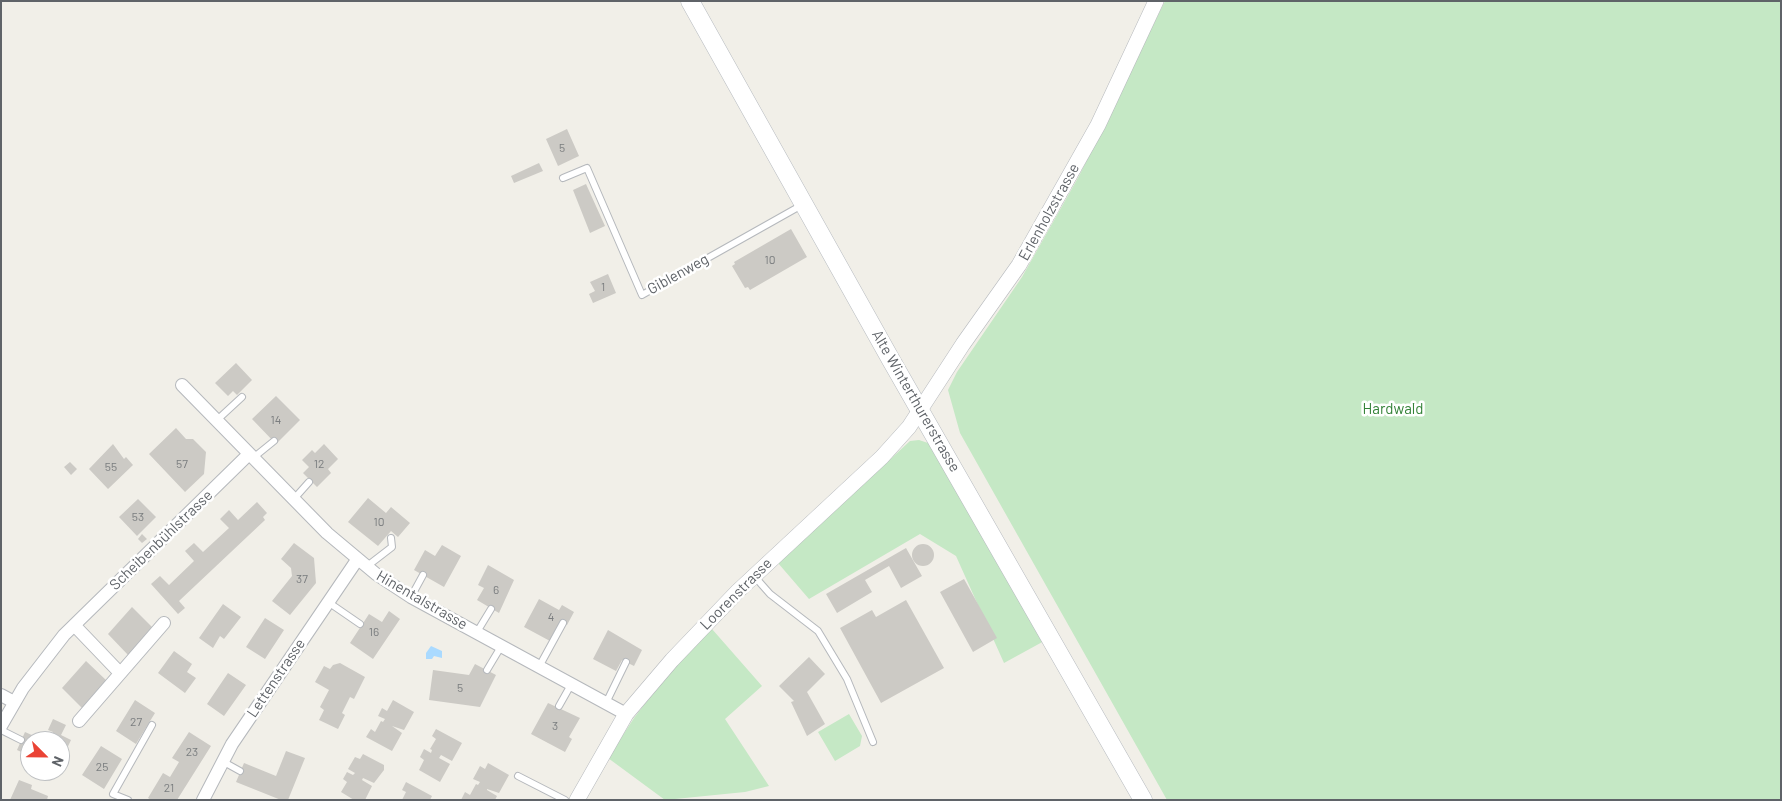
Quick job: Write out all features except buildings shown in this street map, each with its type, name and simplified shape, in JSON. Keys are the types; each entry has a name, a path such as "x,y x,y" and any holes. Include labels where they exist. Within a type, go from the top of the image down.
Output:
{"main road":[{"name":"Alte Winterthurerstrasse","path":"690,1 920,410 1143,800"}],"street":[{"name":"Erlenholzstrasse","path":"920,410 1029,248 1098,125 1156,1"},
{"name":"Hinentalstrasse","path":"182,385 293,500 362,564 411,596 626,714"},
{"name":"Loorenstrasse","path":"577,800 626,714 672,660 754,576 882,457 909,427 920,410"},
{"name":"Scheibenbühlstrasse","path":"1,726 14,702 44,660 74,625 250,457"},
{"name":"Lettenstrasse","path":"203,800 222,761 328,602 362,564"},
{"path":"79,721 164,623"},
{"path":"74,625 120,673"},
{"path":"1,694 14,702"}],"lane":[{"name":"Giblenweg","path":"563,178 587,168 642,295 805,203"},
{"path":"216,421 242,397"},
{"path":"250,457 274,441"},
{"path":"293,500 309,482"},
{"path":"362,564 392,547 391,538"},
{"path":"411,596 423,575"},
{"path":"754,576 770,594 818,631 847,679 873,742"},
{"path":"328,602 360,624"},
{"path":"478,632 491,609"},
{"path":"540,666 563,623"},
{"path":"487,670 502,645"},
{"path":"606,702 626,662"},
{"path":"559,706 572,683"},
{"path":"128,800 112,794 152,724"},
{"path":"1,730 20,740"},
{"path":"222,761 240,771"},
{"path":"518,776 565,800"}],"green space":[{"name":"Hardwald","path":"1165,1 1781,1 1781,800 1167,800 960,433 948,390 957,372 1022,277 1079,176"},
{"path":"919,440 928,443 934,449 1046,640 1004,663 956,556 920,534 809,599 778,563 910,441"},
{"path":"712,629 762,686 725,719 769,786 745,792 665,800 608,758 634,718 676,663"},
{"path":"849,714 862,736 860,746 835,761 818,732"}],"water":[{"path":"431,646 442,651 442,658 434,656 432,659 426,659 426,653"}]}
